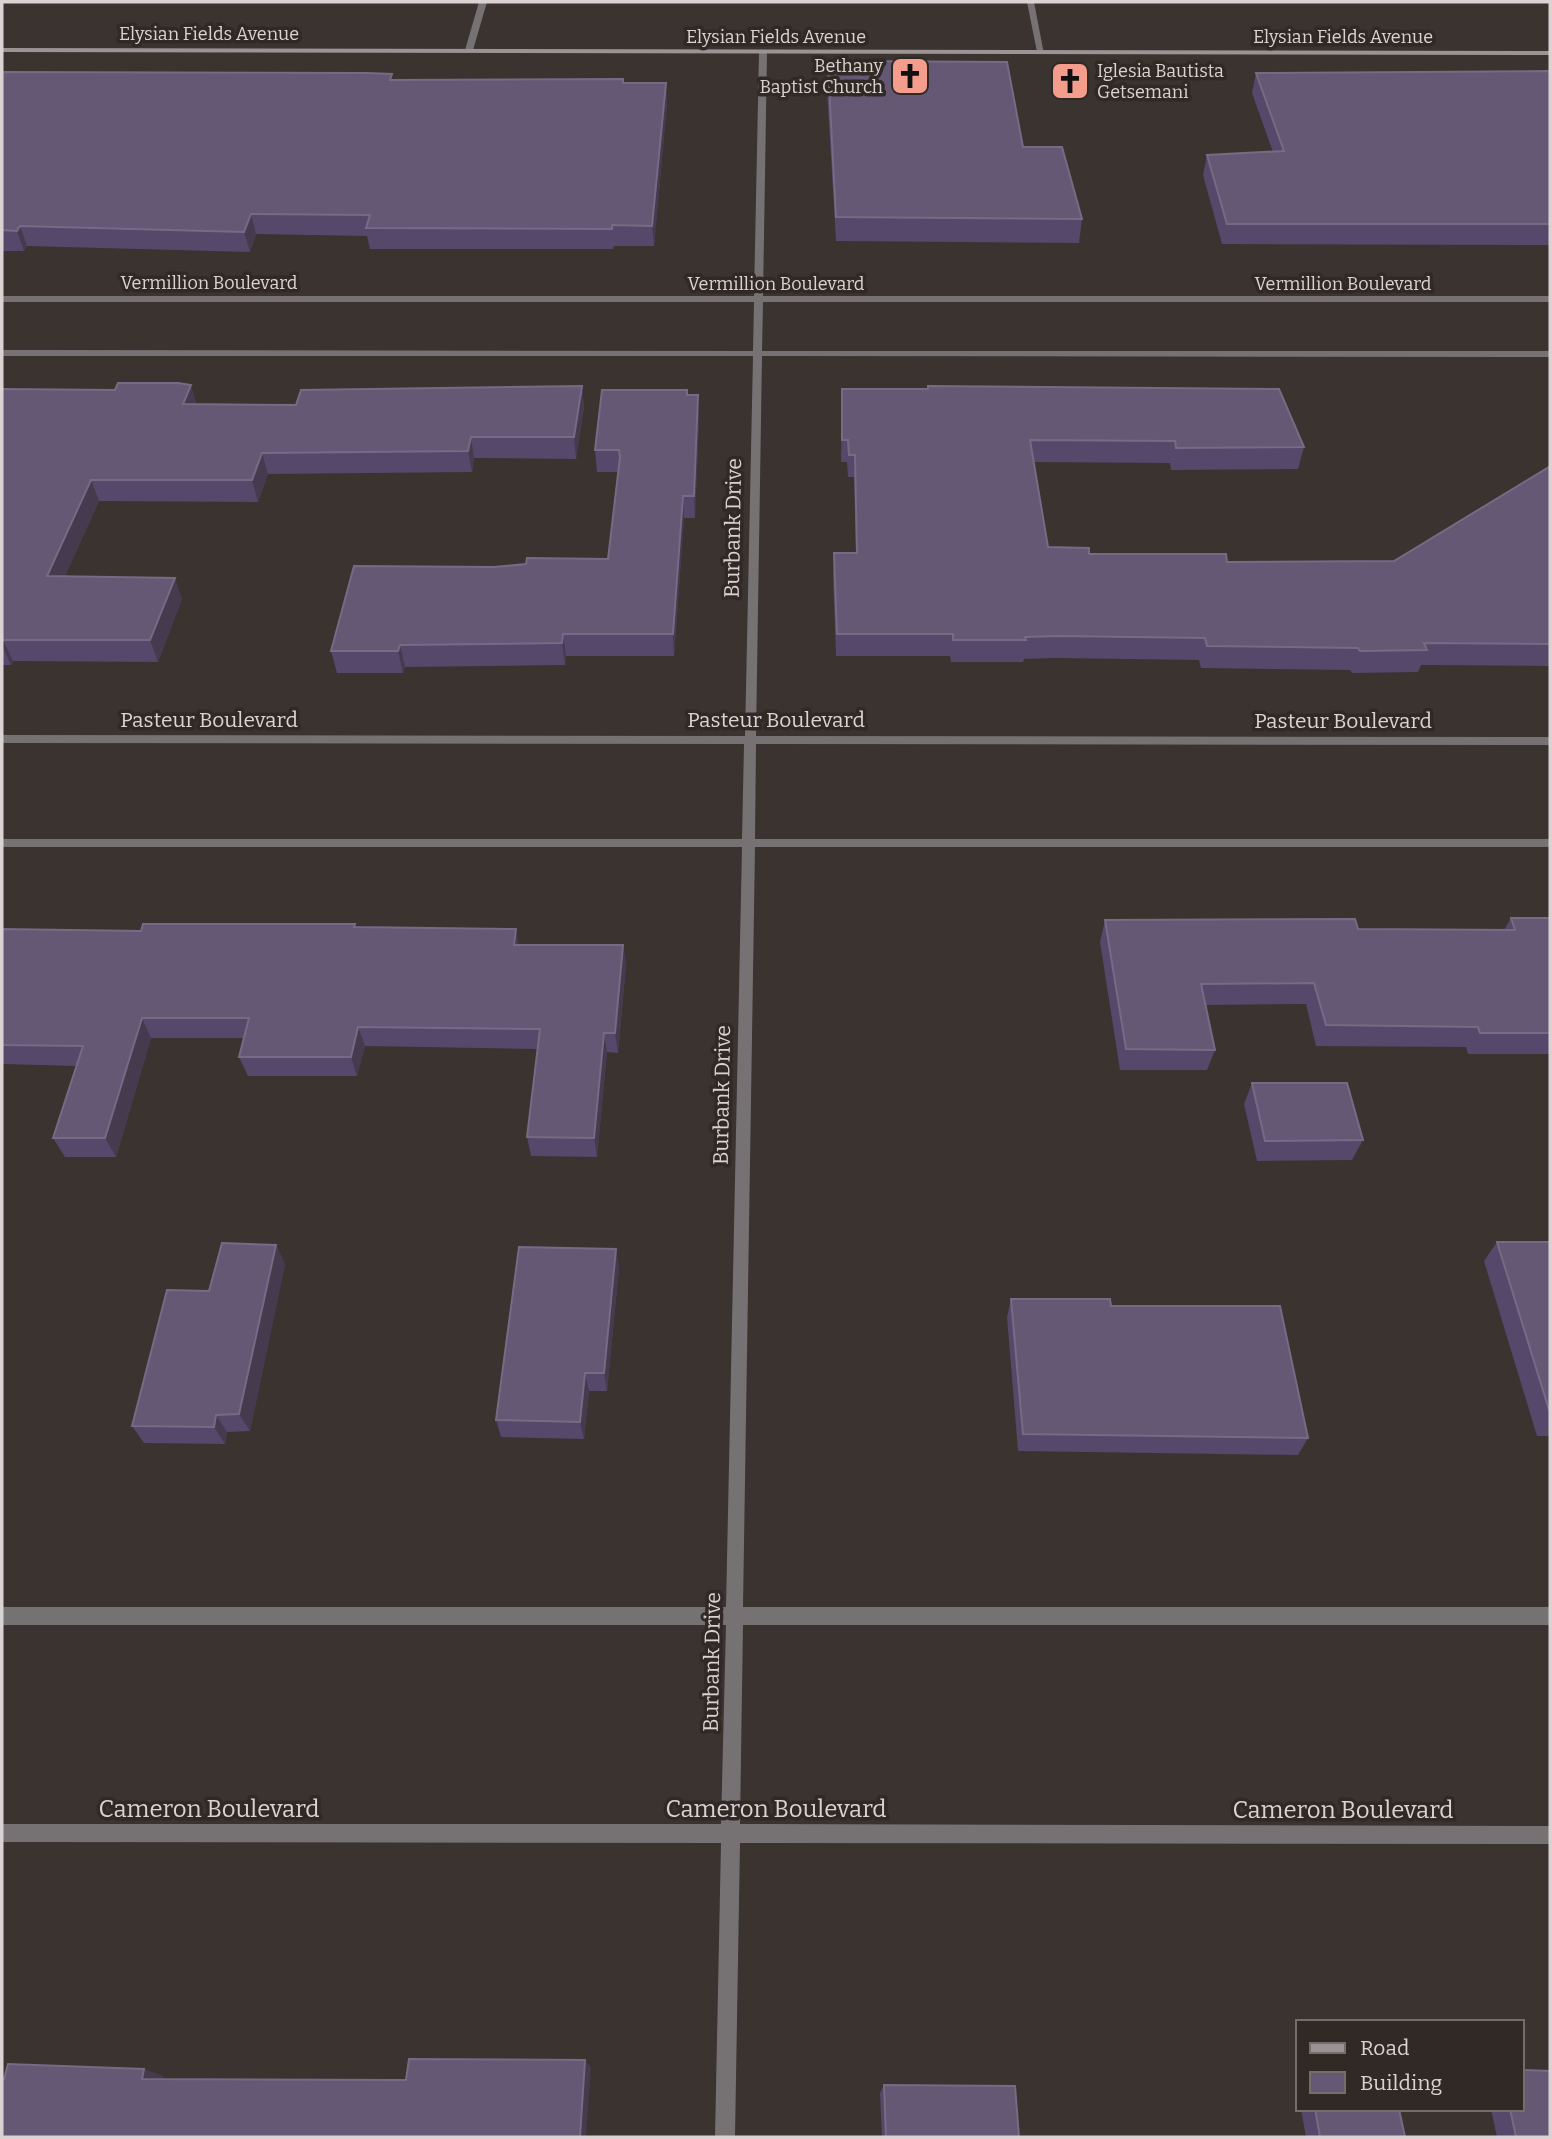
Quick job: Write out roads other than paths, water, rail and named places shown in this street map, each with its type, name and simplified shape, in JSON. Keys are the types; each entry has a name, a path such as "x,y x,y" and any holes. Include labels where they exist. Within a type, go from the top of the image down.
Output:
{"main road":[{"name":"Elysian Fields Avenue","path":"2,50 1550,53"}],"street":[{"path":"468,50 483,2"},
{"path":"1030,2 1041,52"},
{"name":"Burbank Drive","path":"725,2137 763,53"},
{"name":"Vermillion Boulevard","path":"2,299 1550,299"},
{"path":"2,353 1550,354"},
{"name":"Pasteur Boulevard","path":"2,739 1550,741"},
{"path":"2,843 1550,843"},
{"path":"2,1616 1550,1616"},
{"name":"Cameron Boulevard","path":"2,1833 1550,1835"}],"place":[{"name":"Bethany Baptist Church","path":"910,76"},
{"name":"Iglesia Bautista Getsemani","path":"1070,81"}]}
